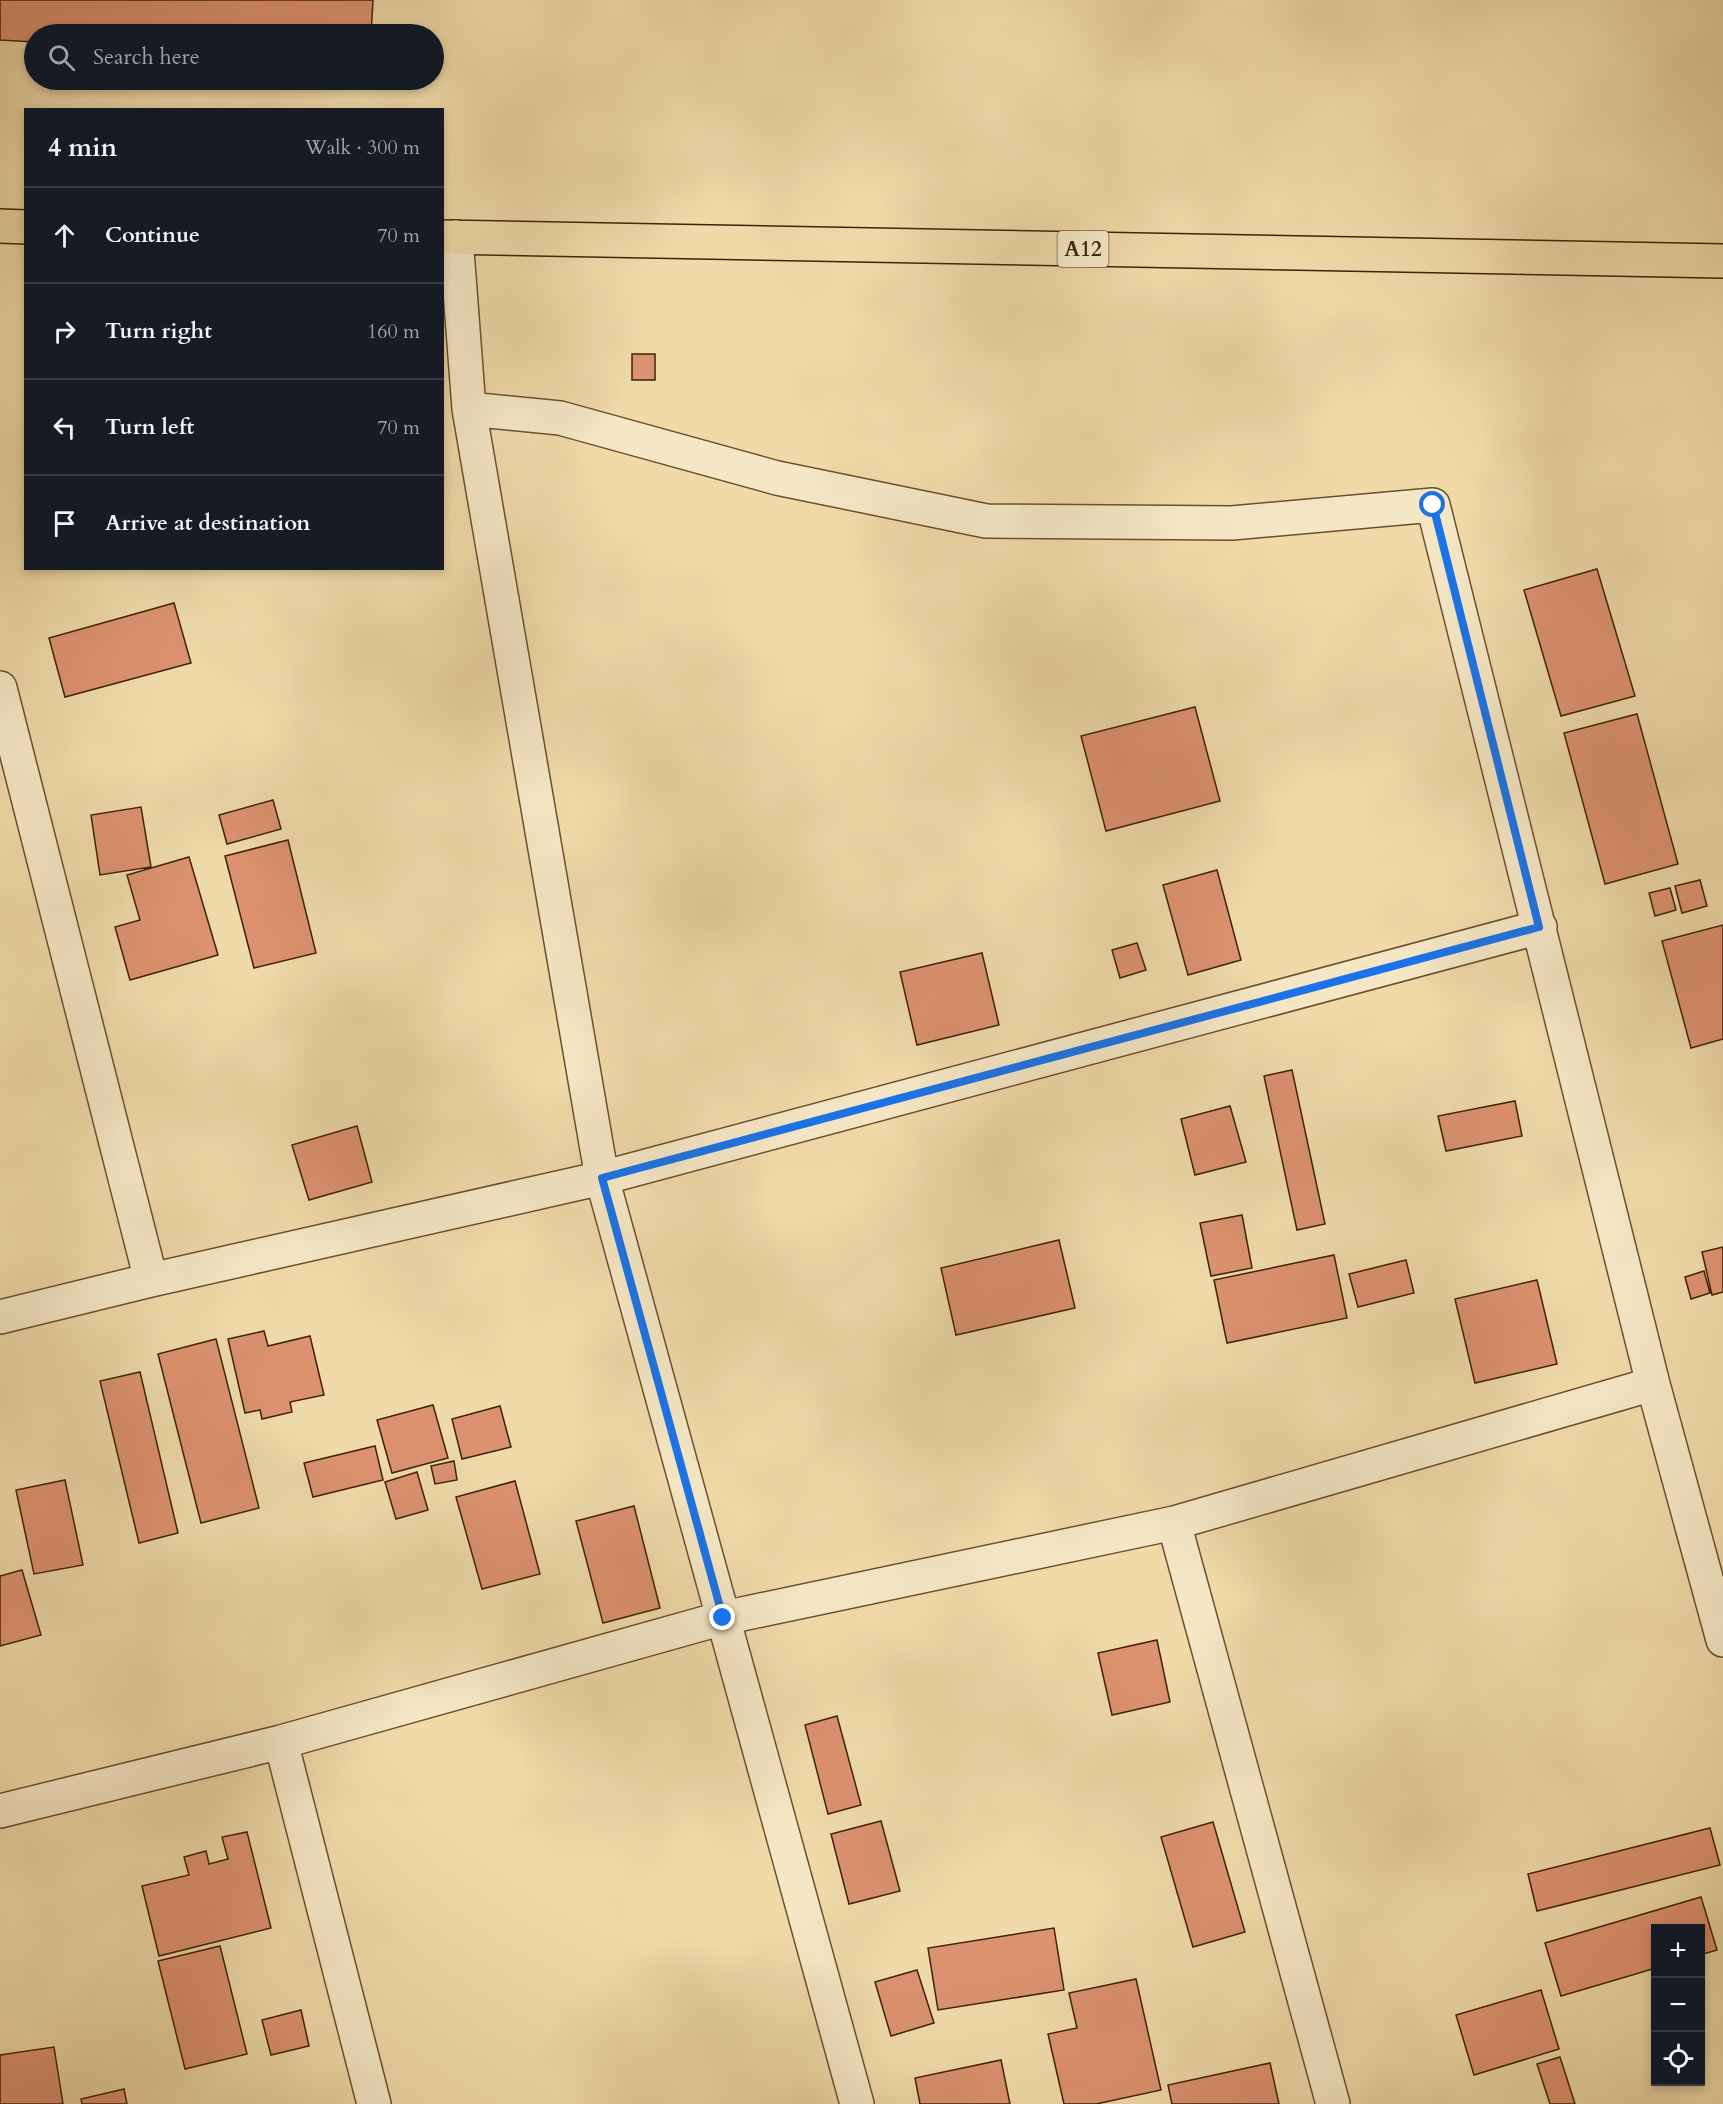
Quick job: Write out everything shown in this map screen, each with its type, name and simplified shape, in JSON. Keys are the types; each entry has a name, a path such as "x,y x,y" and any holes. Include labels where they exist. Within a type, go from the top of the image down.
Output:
{"main road":[{"path":"0,226 24,227"},
{"name":"A12","path":"449,237 1723,261"}],"street":[{"path":"449,237 469,409 602,1178 857,2104"},
{"path":"469,409 560,418 777,478 986,521 1232,524 1433,505 1653,1384 1723,1640"},
{"path":"0,688 151,1280"},
{"path":"0,1317 151,1280 602,1178 1539,927"},
{"path":"0,1811 281,1742 723,1618 1174,1523 1653,1384"},
{"path":"1174,1523 1333,2104"},
{"path":"281,1742 374,2104"}],"building":[{"path":"0,0 373,0 372,24 24,24 24,41 0,40"},
{"path":"632,354 655,354 655,380 632,380"},
{"path":"1597,569 1635,696 1561,716 1524,590"},
{"path":"174,603 191,663 65,697 49,638"},
{"path":"1195,707 1220,801 1106,831 1081,736"},
{"path":"1637,714 1678,864 1605,884 1564,733"},
{"path":"273,800 281,829 227,844 219,815"},
{"path":"141,807 151,867 100,875 91,815"},
{"path":"288,840 316,953 254,968 225,856"},
{"path":"189,857 218,955 130,980 115,927 140,920 127,875"},
{"path":"1217,870 1241,960 1188,975 1163,885"},
{"path":"1700,880 1707,906 1682,913 1675,886"},
{"path":"1670,888 1676,910 1655,916 1649,893"},
{"path":"1723,925 1723,1039 1691,1048 1662,941"},
{"path":"1137,943 1146,970 1120,978 1112,950"},
{"path":"982,953 999,1025 917,1045 900,972"},
{"path":"1292,1070 1325,1224 1297,1230 1264,1076"},
{"path":"1515,1101 1522,1136 1446,1151 1438,1116"},
{"path":"1230,1106 1246,1162 1195,1175 1181,1119"},
{"path":"357,1126 372,1182 309,1200 292,1145"},
{"path":"1242,1215 1252,1268 1211,1276 1200,1223"},
{"path":"1059,1240 1075,1308 956,1335 941,1268"},
{"path":"1723,1247 1723,1292 1712,1295 1702,1252"},
{"path":"1334,1255 1347,1318 1227,1343 1214,1280"},
{"path":"1406,1260 1414,1293 1358,1307 1349,1274"},
{"path":"1704,1271 1710,1293 1691,1299 1685,1277"},
{"path":"1537,1280 1557,1364 1475,1383 1455,1299"},
{"path":"264,1331 268,1346 310,1336 324,1395 290,1402 292,1412 262,1419 260,1410 245,1413 228,1339"},
{"path":"216,1339 259,1508 201,1523 158,1354"},
{"path":"140,1372 178,1533 139,1543 100,1381"},
{"path":"433,1405 448,1458 392,1473 377,1420"},
{"path":"500,1406 511,1447 462,1459 452,1419"},
{"path":"375,1446 383,1480 313,1497 304,1463"},
{"path":"454,1461 457,1480 435,1484 431,1466"},
{"path":"417,1472 428,1510 396,1519 385,1482"},
{"path":"65,1480 83,1565 34,1574 16,1490"},
{"path":"515,1481 540,1574 482,1589 456,1497"},
{"path":"634,1506 660,1608 603,1623 576,1521"},
{"path":"22,1570 41,1635 0,1646 0,1576"},
{"path":"1157,1640 1170,1702 1112,1715 1098,1653"},
{"path":"837,1716 861,1805 828,1814 805,1725"},
{"path":"881,1821 900,1891 849,1904 831,1834"},
{"path":"1213,1822 1245,1932 1193,1947 1161,1837"},
{"path":"1710,1828 1720,1865 1537,1911 1528,1874"},
{"path":"247,1832 271,1928 159,1956 142,1886 189,1875 184,1857 206,1851 209,1864 228,1859 222,1837"},
{"path":"1701,1897 1717,1950 1705,1954 1705,1924 1651,1924 1651,1969 1561,1996 1545,1943"},
{"path":"1054,1928 1064,1990 938,2010 928,1948"},
{"path":"220,1946 247,2054 185,2069 158,1961"},
{"path":"917,1970 934,2023 891,2036 875,1982"},
{"path":"1136,1979 1161,2090 1096,2104 1064,2104 1048,2034 1077,2028 1069,1993"},
{"path":"1541,1990 1559,2049 1474,2075 1456,2015"},
{"path":"301,2010 309,2046 271,2055 262,2020"},
{"path":"54,2047 63,2104 0,2104 0,2055"},
{"path":"1560,2057 1575,2104 1550,2104 1537,2064"},
{"path":"1001,2060 1010,2104 920,2104 915,2078"},
{"path":"1270,2063 1279,2104 1172,2104 1168,2085"},
{"path":"124,2089 127,2104 82,2104 81,2099"}],"route":[{"path":"723,1618 602,1178 1539,927 1433,505"}]}
